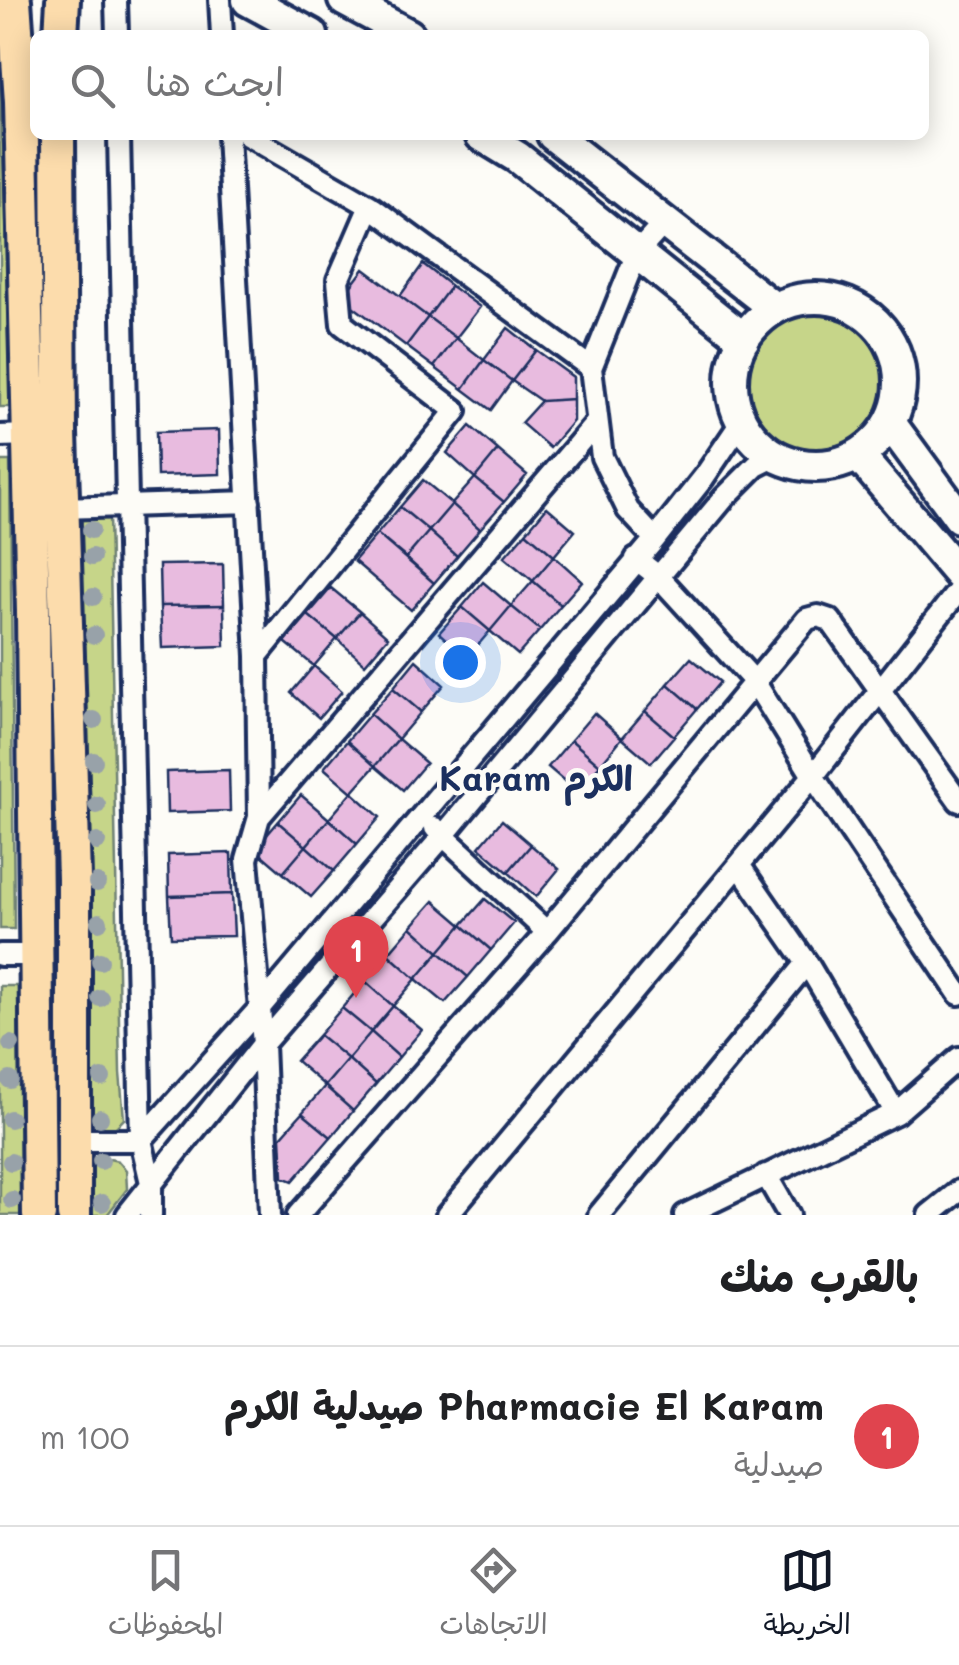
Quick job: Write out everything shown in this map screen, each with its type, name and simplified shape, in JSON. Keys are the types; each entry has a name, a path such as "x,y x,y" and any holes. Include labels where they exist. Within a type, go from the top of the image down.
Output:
{"main road":[{"path":"14,0 20,102 14,435 38,955 39,1215"},
{"path":"61,30 63,0"},
{"path":"248,0 303,30"},
{"path":"344,0 400,30"},
{"path":"58,140 62,508 74,878 74,1215"},
{"path":"488,140 517,157 744,339"},
{"path":"559,140 774,308"},
{"path":"827,298 853,306 875,322 892,344 900,370 899,397 890,423 858,455 817,466 796,463 776,456 757,441 742,421 734,401 732,380 736,358 744,339 774,308 800,299 827,298"},
{"path":"890,423 959,517"},
{"path":"858,455 959,574"}],"street":[{"path":"116,0 117,30"},
{"path":"220,0 222,30"},
{"path":"119,140 141,1140 151,1183 151,1215"},
{"path":"228,140 257,656 258,816 247,859 263,1044 270,1215"},
{"path":"256,140 370,206 591,368"},
{"path":"257,656 456,411 342,324 338,280 370,206"},
{"path":"655,539 628,510 602,457 591,368 637,253 664,223"},
{"path":"75,1140 141,1140 258,1010 655,539 742,421"},
{"path":"258,816 596,422"},
{"path":"128,1215 263,1044 443,836 658,577 740,481 756,466 776,456"},
{"path":"62,508 248,502"},
{"path":"636,560 658,577 754,681 959,994"},
{"path":"447,1215 813,776 959,590"},
{"path":"298,1215 547,932 808,619 818,616 830,620 959,801"},
{"path":"420,814 547,932"},
{"path":"739,866 807,963 896,1113"},
{"path":"0,955 38,955"},
{"path":"598,1215 807,963"},
{"path":"685,1215 896,1113 959,1058"},
{"path":"766,1175 789,1215"},
{"path":"929,1215 959,1191"}],"green space":[{"path":"0,22 10,407 0,407"},
{"path":"816,309 844,314 868,330 884,354 889,382 884,410 868,434 844,450 816,455 788,450 764,434 748,410 743,382 748,354 764,330 788,314"},
{"path":"0,461 10,461 14,929 0,929"},
{"path":"109,514 124,1119 111,1132 96,1129 87,1117 76,519 79,515"},
{"path":"0,986 18,986 21,1215 0,1215"},
{"path":"90,1157 118,1161 126,1170 127,1189 107,1215 88,1215"}],"building":[{"path":"423,264 451,286 428,317 400,296"},
{"path":"364,269 428,317 406,346 342,298"},
{"path":"451,286 480,307 456,338 428,317"},
{"path":"428,317 456,338 434,367 406,346"},
{"path":"508,328 536,350 512,381 484,360"},
{"path":"456,338 484,360 463,389 434,367"},
{"path":"536,350 573,377 573,399 541,401 512,381"},
{"path":"484,360 512,381 491,410 463,389"},
{"path":"573,399 573,421 550,448 521,423 541,401"},
{"path":"470,426 498,450 475,478 447,453"},
{"path":"219,430 220,474 157,476 156,432"},
{"path":"498,450 527,475 504,502 475,478"},
{"path":"475,478 504,502 480,529 452,504"},
{"path":"423,480 452,504 429,531 400,507"},
{"path":"452,504 480,529 457,556 429,531"},
{"path":"400,507 429,531 406,558 377,534"},
{"path":"547,507 575,531 554,556 526,532"},
{"path":"429,531 457,556 434,583 406,558"},
{"path":"526,532 554,556 533,581 504,557"},
{"path":"377,534 434,583 411,610 354,561"},
{"path":"554,556 582,581 561,605 533,581"},
{"path":"223,564 224,605 160,606 159,565"},
{"path":"533,581 561,605 540,630 511,606"},
{"path":"483,582 511,606 490,631 462,607"},
{"path":"331,588 360,612 337,639 308,615"},
{"path":"224,605 225,646 162,648 160,606"},
{"path":"511,606 540,630 518,655 490,631"},
{"path":"462,607 490,631 467,658 439,633"},
{"path":"360,612 388,637 365,664 337,639"},
{"path":"308,615 337,639 314,666 285,642"},
{"path":"691,658 720,682 697,709 668,684"},
{"path":"416,660 444,685 421,712 393,688"},
{"path":"314,666 342,691 319,718 291,693"},
{"path":"668,684 697,709 674,736 645,711"},
{"path":"393,688 421,712 398,739 370,714"},
{"path":"645,711 674,736 651,763 622,738"},
{"path":"594,713 622,738 600,765 571,740"},
{"path":"370,714 398,739 375,766 347,741"},
{"path":"398,739 426,763 403,790 375,766"},
{"path":"571,740 600,765 576,791 548,767"},
{"path":"347,741 375,766 352,792 324,768"},
{"path":"229,770 230,811 167,813 166,772"},
{"path":"352,792 380,817 357,844 329,819"},
{"path":"301,795 329,819 306,846 278,822"},
{"path":"329,819 357,844 334,871 306,846"},
{"path":"502,820 531,845 508,872 479,847"},
{"path":"278,822 306,846 283,873 255,849"},
{"path":"531,845 559,869 536,897 508,872"},
{"path":"306,846 334,871 311,897 283,873"},
{"path":"231,853 232,894 169,896 168,855"},
{"path":"232,894 234,936 171,937 169,896"},
{"path":"485,899 514,923 491,950 462,925"},
{"path":"434,901 462,925 439,952 411,927"},
{"path":"462,925 491,950 468,977 439,952"},
{"path":"411,927 439,952 416,979 388,954"},
{"path":"439,952 468,977 445,1003 416,979"},
{"path":"388,954 416,979 393,1006 365,981"},
{"path":"365,981 393,1006 371,1032 342,1008"},
{"path":"393,1006 422,1030 399,1057 371,1032"},
{"path":"342,1008 371,1032 348,1059 319,1035"},
{"path":"371,1032 399,1057 376,1084 348,1059"},
{"path":"319,1035 348,1059 325,1086 296,1061"},
{"path":"348,1059 376,1084 353,1111 325,1086"},
{"path":"325,1086 353,1111 331,1137 302,1113"},
{"path":"302,1113 331,1137 293,1181 283,1177 281,1137"}],"place":[{"name":"Pharmacie El Karam صيدلية الكرم","path":"356,998"}],"district":[{"name":"Karam الكرم","path":"536,777"}]}
